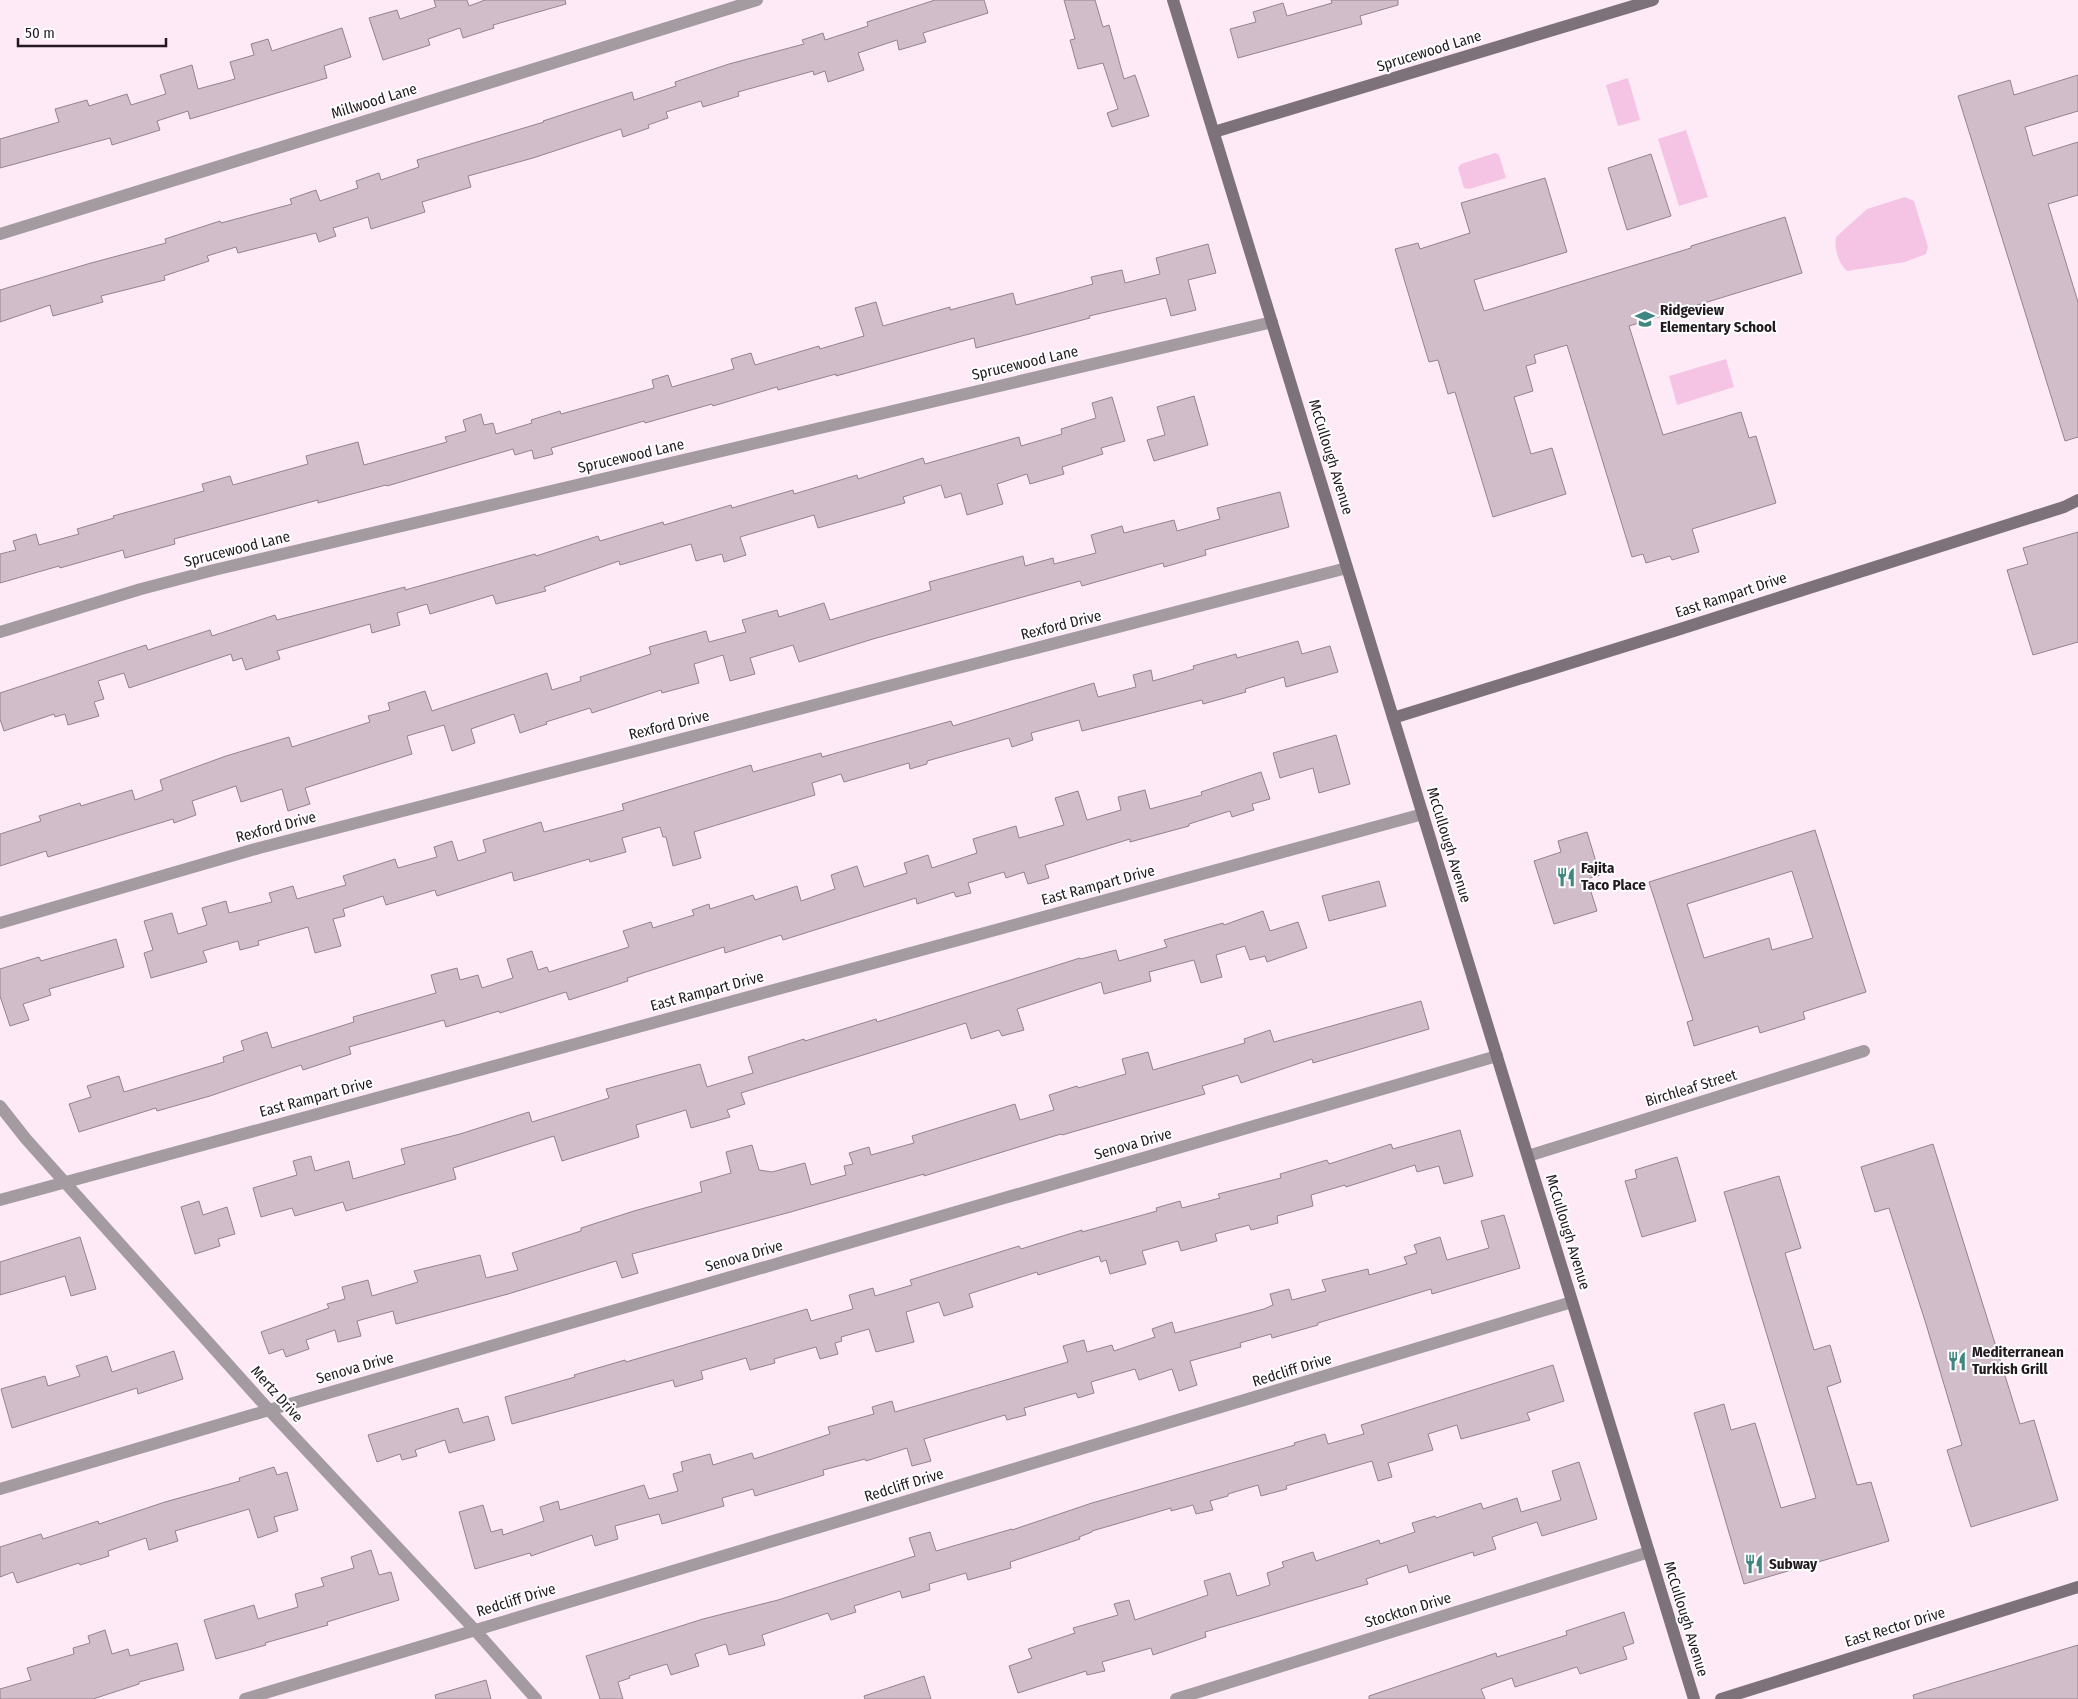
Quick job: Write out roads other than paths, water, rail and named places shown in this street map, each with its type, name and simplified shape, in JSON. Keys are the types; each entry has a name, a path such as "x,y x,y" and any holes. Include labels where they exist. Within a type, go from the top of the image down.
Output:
{"main road":[{"name":"McCullough Avenue","path":"1174,0 1694,1699"},
{"name":"Sprucewood Lane","path":"1214,132 1653,0"},
{"name":"East Rampart Drive","path":"1393,718 2064,507 2078,500"},
{"name":"East Rector Drive","path":"1721,1699 2078,1587"}],"street":[{"name":"Millwood Lane","path":"0,234 757,0"},
{"name":"Sprucewood Lane","path":"0,632 141,589 214,570 1272,322"},
{"name":"Rexford Drive","path":"0,923 259,848 1348,568"},
{"name":"East Rampart Drive","path":"0,1200 1423,814"},
{"name":"Birchleaf Street","path":"1528,1156 1864,1051"},
{"name":"Senova Drive","path":"0,1489 1497,1056"},
{"name":"Mertz Drive","path":"0,1106 26,1139 269,1410 474,1629 536,1699"},
{"name":"Redcliff Drive","path":"245,1699 474,1629 1341,1373 1572,1302"},
{"name":"Stockton Drive","path":"1176,1699 1649,1552"}],"place":[{"name":"Ridgeview Elementary School","path":"1645,319"},
{"name":"Fajita Taco Place","path":"1566,877"},
{"name":"Mediterranean Turkish Grill","path":"1957,1361"},
{"name":"Subway","path":"1754,1564"}]}
